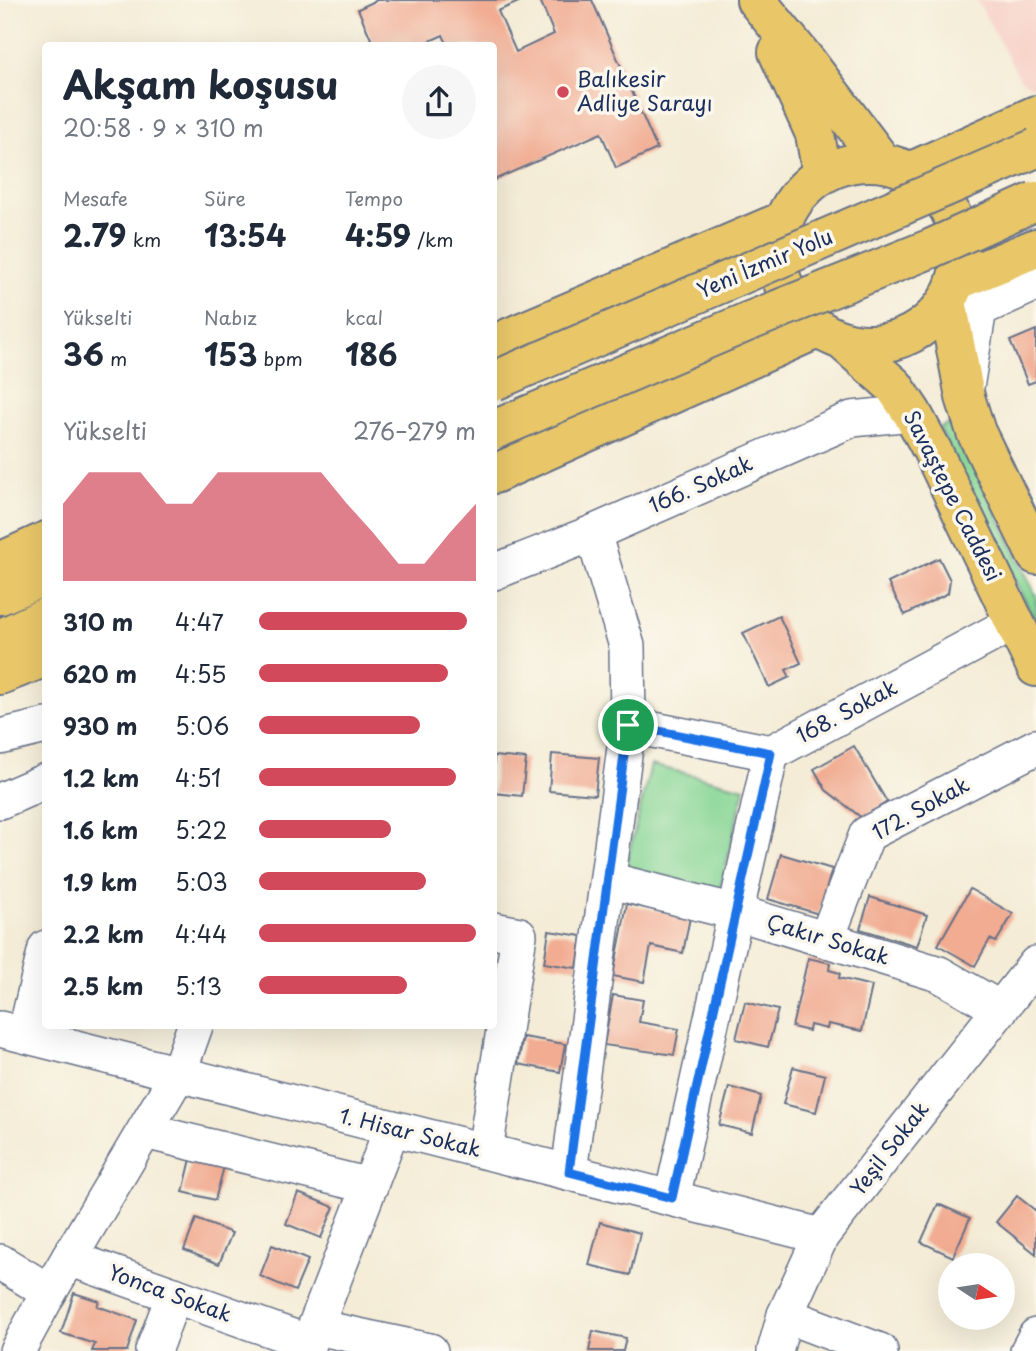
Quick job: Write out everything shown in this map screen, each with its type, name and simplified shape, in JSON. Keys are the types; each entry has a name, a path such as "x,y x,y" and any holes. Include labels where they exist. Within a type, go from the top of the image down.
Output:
{"main road":[{"path":"754,0 897,166 936,190 954,215 961,244 952,291 965,397 976,432 1036,555"},
{"path":"754,0 796,87 815,134 822,174"},
{"path":"1036,115 897,166 851,163 822,174 799,194 783,221 778,251 782,282 796,309 830,335 873,345 902,339 928,324 952,291 1036,248"},
{"name":"Yeni İzmir Yolu","path":"497,379 1036,148"},
{"path":"497,429 932,248 1036,201"},
{"name":"Yeni İzmir Yolu","path":"497,343 783,221"},
{"path":"497,473 830,335"},
{"name":"Savaştepe Caddesi","path":"830,335 894,386 912,413 1036,667"},
{"path":"3,583 42,545"},
{"path":"3,583 42,576"},
{"path":"0,675 42,659"}],"street":[{"path":"965,397 979,309 1036,283"},
{"name":"166. Sokak","path":"497,571 593,533 852,419 912,413"},
{"path":"569,1172 628,725 627,646 593,533"},
{"name":"168. Sokak","path":"628,725 771,753 1015,622"},
{"path":"0,737 42,727"},
{"name":"172. Sokak","path":"826,940 867,834 1036,747"},
{"path":"672,1198 771,753"},
{"path":"0,801 42,783"},
{"name":"Çakır Sokak","path":"607,880 735,912 939,974 1000,1009"},
{"path":"485,1151 519,935 497,931"},
{"path":"12,1032 42,958"},
{"name":"Yeşil Sokak","path":"775,1351 785,1315 821,1236 1036,964"},
{"path":"17,1351 178,1074 194,1029"},
{"name":"1. Hisar Sokak","path":"12,1032 821,1236"},
{"path":"311,1340 392,1128"},
{"path":"145,1131 370,1186"},
{"name":"Yonca Sokak","path":"69,1258 311,1340 430,1351"},
{"path":"0,1262 49,1292"},
{"path":"153,1351 174,1295"},
{"path":"785,1315 880,1351"},
{"path":"1028,1351 1036,1336"}],"shaded area":[{"path":"977,0 1036,0 1036,84 1032,86 1020,79"}],"green space":[{"path":"953,422 1036,596 1036,623 939,428"},
{"path":"651,765 745,788 719,893 625,869"}],"building":[{"name":"Balıkesir Adliye Sarayı","path":"377,0 523,0 498,11 516,52 554,34 540,0 592,0 657,149 616,168 601,133 497,179 497,42 446,42 443,35 428,42 372,42 358,9"},
{"path":"1036,330 1036,381 1028,384 1010,341"},
{"path":"939,558 950,580 948,593 905,615 888,583"},
{"path":"779,616 801,663 786,670 790,677 769,687 743,633"},
{"path":"854,746 887,802 862,818 826,790 814,769"},
{"path":"552,754 599,758 595,795 549,791"},
{"path":"497,756 526,759 522,796 497,793"},
{"path":"781,854 832,869 819,914 768,899"},
{"path":"970,889 1013,914 996,942 990,939 975,966 938,945"},
{"path":"870,897 927,915 917,946 860,929"},
{"path":"627,904 690,917 683,953 651,946 644,982 613,976"},
{"path":"549,931 582,936 577,968 544,963"},
{"path":"808,958 830,963 829,970 840,973 839,978 872,986 862,1031 828,1024 827,1029 810,1025 809,1031 792,1027"},
{"path":"613,995 643,1000 639,1022 679,1029 674,1055 604,1045"},
{"path":"745,1002 778,1010 768,1047 736,1039"},
{"path":"523,1037 565,1044 560,1072 518,1064"},
{"path":"793,1067 825,1075 816,1112 783,1104"},
{"path":"729,1087 761,1096 752,1133 719,1125"},
{"path":"192,1155 225,1163 215,1200 183,1192"},
{"path":"298,1193 334,1207 321,1238 286,1224"},
{"path":"1017,1196 1036,1211 1036,1254 996,1222"},
{"path":"938,1204 970,1218 955,1253 944,1253 921,1242"},
{"path":"196,1219 232,1233 219,1264 184,1250"},
{"path":"600,1222 640,1233 630,1275 589,1265"},
{"path":"272,1245 308,1260 295,1291 260,1276"},
{"path":"74,1293 99,1301 97,1306 137,1320 127,1351 92,1351 95,1344 61,1333"},
{"path":"593,1331 626,1338 623,1351 589,1351"}],"place":[{"name":"Balıkesir Adliye Sarayı","path":"563,92"}],"route":[{"path":"628,725 771,753 672,1198 569,1172 628,725"}]}
